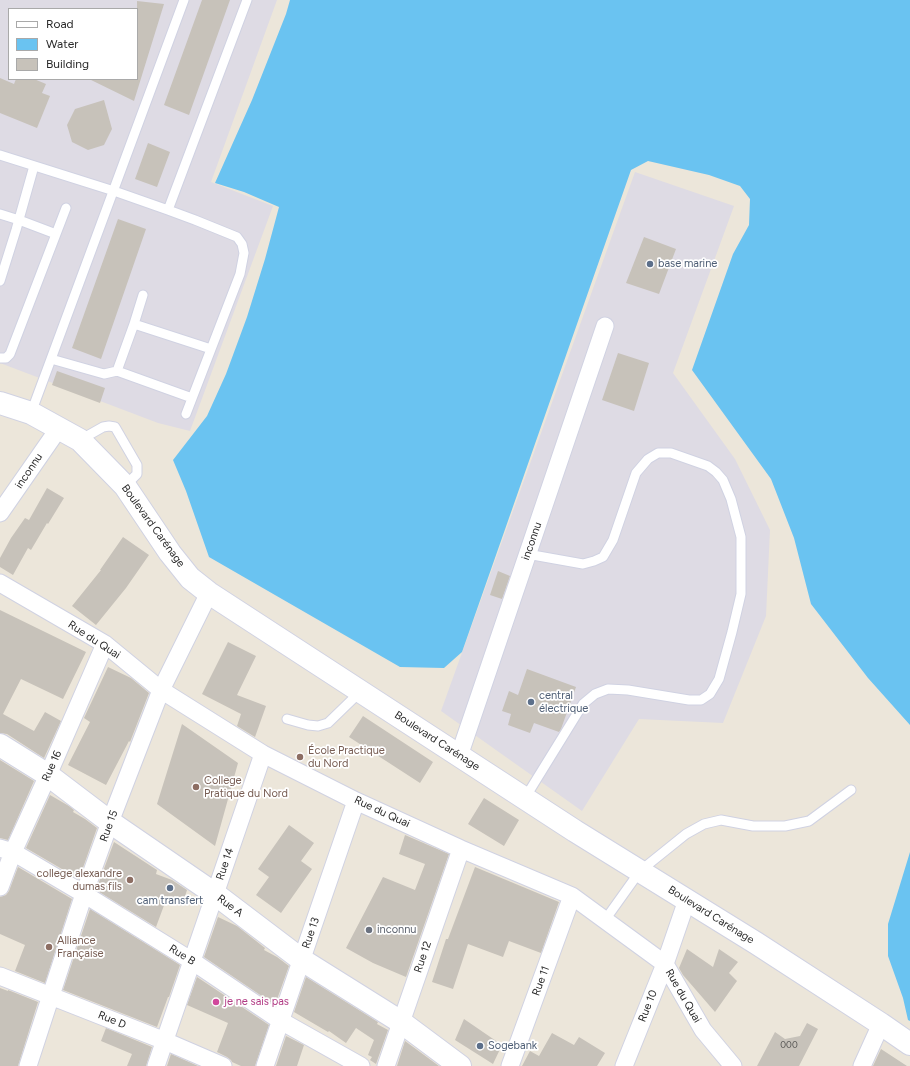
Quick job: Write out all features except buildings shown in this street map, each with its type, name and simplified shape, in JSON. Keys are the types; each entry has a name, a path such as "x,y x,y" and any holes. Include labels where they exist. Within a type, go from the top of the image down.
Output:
{"street":[{"name":"inconnu","path":"459,756 605,326"},
{"name":"Boulevard Carénage","path":"0,403 31,413 80,440 125,486 170,553 190,578 209,593 524,798 756,943 910,1044"},
{"name":"inconnu","path":"0,513 59,428"},
{"name":"Rue du Quai","path":"0,582 105,644 161,690 263,754 356,801 572,896 665,964 703,1030 733,1066"},
{"name":"Rue 15","path":"28,1066 84,894 110,822 161,690 209,593"},
{"name":"Rue 16","path":"0,887 6,850 48,775 105,644"},
{"name":"Rue A","path":"0,745 48,775 110,822 215,894 302,960 401,1022 460,1066"},
{"name":"Rue 14","path":"156,1066 263,754"},
{"name":"Rue 13","path":"265,1066 356,801"},
{"name":"Rue 12","path":"386,1066 462,848"},
{"name":"Rue B","path":"6,850 84,894 192,961 281,1020 361,1066"},
{"name":"Rue 11","path":"510,1066 572,896"},
{"name":"Rue 10","path":"624,1066 665,964 687,900"},
{"name":"Rue D","path":"0,976 165,1041 223,1066"},
{"path":"862,1066 881,1024"}],"lane":[{"path":"31,413 184,0"},
{"path":"168,210 246,0"},
{"path":"0,155 114,191 195,220 237,237 242,244 244,253 240,274 186,414"},
{"path":"0,282 34,166"},
{"path":"0,358 6,358 10,354 66,208"},
{"path":"0,214 56,234"},
{"path":"117,371 143,294"},
{"path":"134,324 211,349"},
{"path":"51,359 104,374 117,371 192,398"},
{"path":"80,440 103,427 109,426 115,428 137,465 137,474 125,486"},
{"path":"524,798 583,704 595,694 608,689 628,690 689,700 701,700 710,694 719,679 741,594 741,537 731,499 723,480 716,472 708,466 671,453 658,453 648,459 636,473 613,540 603,557 583,564 527,554"},
{"path":"287,719 308,725 318,726 328,723 360,692"},
{"path":"605,920 640,871 686,834 704,824 721,820 753,826 785,826 809,821 851,790"}],"shaded area":[{"path":"0,0 277,0 211,182 273,206 190,431 158,423 0,363"},
{"path":"635,172 734,206 673,373 735,459 770,530 766,616 723,723 639,719 582,811 441,711"}],"water":[{"path":"290,0 910,0 910,725 868,678 811,604 794,538 771,479 692,370 733,254 749,225 750,199 740,186 709,175 648,161 631,170 462,652 444,668 400,667 209,557 186,491 173,460 207,416 226,374 247,317 279,207 244,192 215,183 252,100 286,14"},
{"path":"910,852 910,1021 908,1020 903,998 888,956 888,924"}],"place":[{"name":"base marine","path":"650,264"},
{"name":"central électrique","path":"531,702"},
{"name":"École Practique du Nord","path":"300,757"},
{"name":"College Pratique du Nord","path":"196,787"},
{"name":"college alexandre dumas fils","path":"130,880"},
{"name":"cam transfert","path":"170,888"},
{"name":"inconnu","path":"369,930"},
{"name":"Alliance Française","path":"49,947"},
{"name":"je ne sais pas","path":"216,1002"},
{"name":"Sogebank","path":"480,1046"}]}
